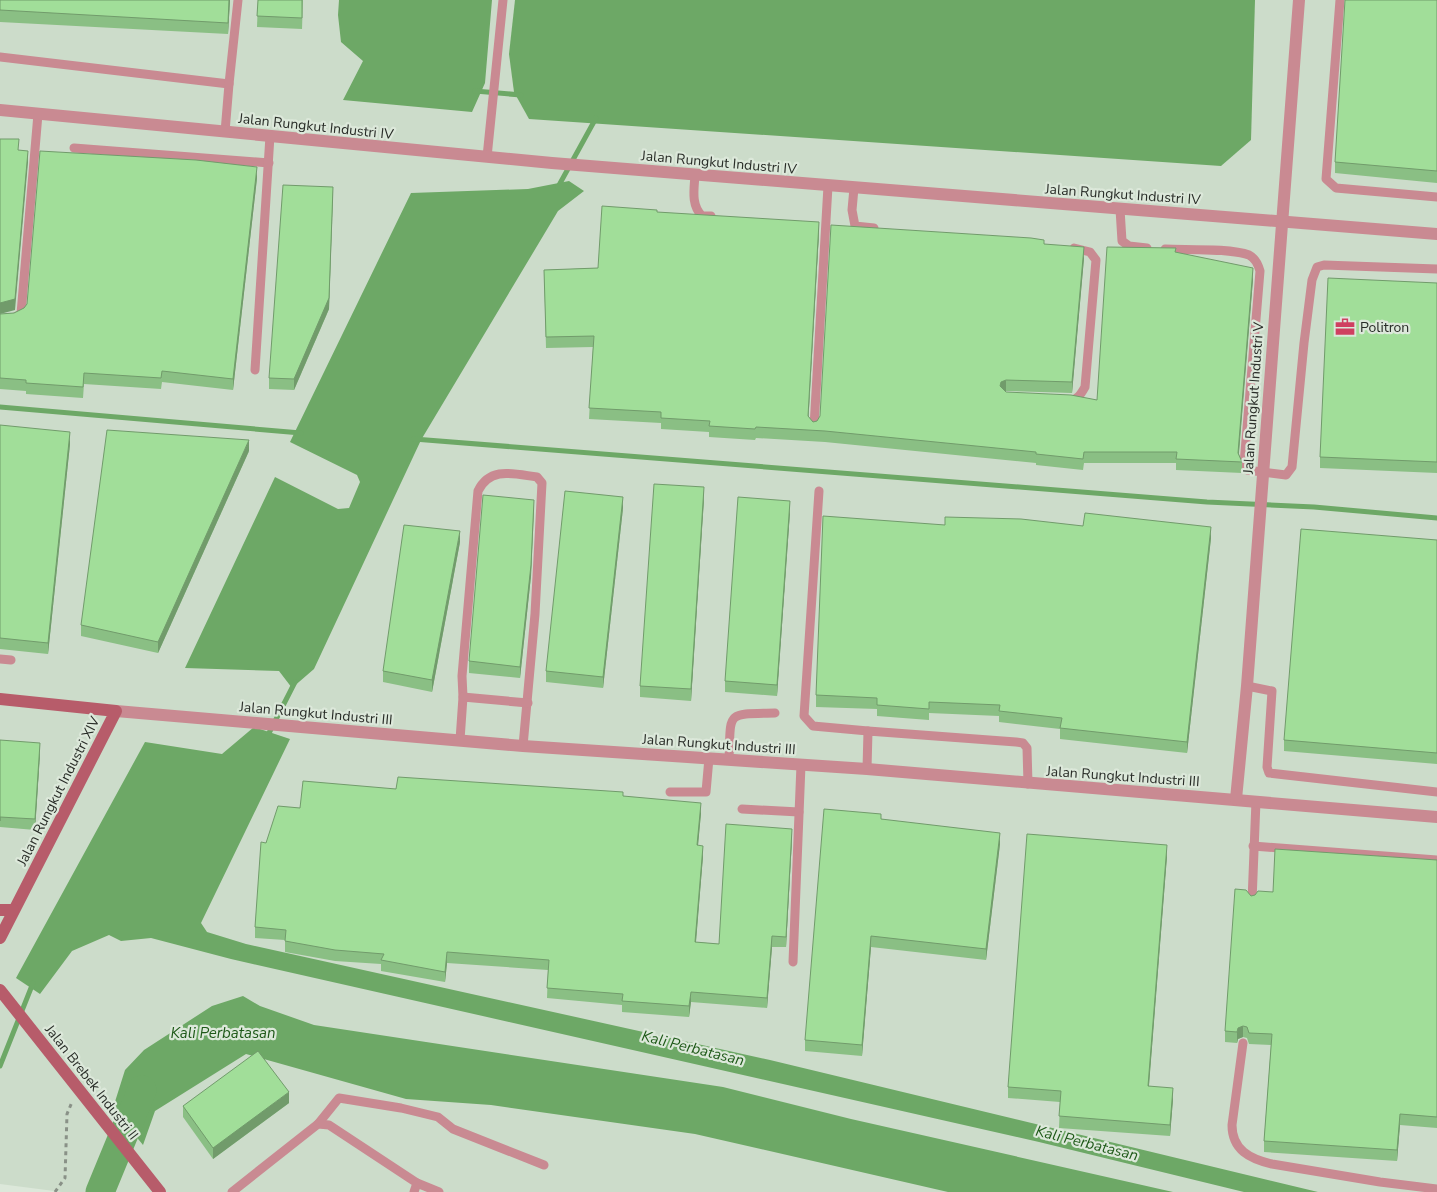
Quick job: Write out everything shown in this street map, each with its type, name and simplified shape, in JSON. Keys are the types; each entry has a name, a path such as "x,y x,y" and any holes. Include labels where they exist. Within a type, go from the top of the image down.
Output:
{"street":[{"name":"Jalan Rungkut Industri V","path":"1236,799 1247,686 1299,0"},
{"name":"Jalan Rungkut Industri IV","path":"0,110 552,163 1437,234"},
{"name":"Jalan Rungkut Industri III","path":"0,700 116,712 523,746 867,769 1437,817"},
{"name":"Jalan Rungkut Industri XIV","path":"0,938 6,910 116,712"},
{"name":"Jalan Brebek Industri II","path":"1,991 160,1192"}],"lane":[{"path":"225,132 238,0"},
{"path":"487,157 503,0"},
{"path":"1340,0 1326,179 1336,188 1437,197"},
{"path":"0,57 229,84"},
{"path":"0,319 11,319 21,314 38,114"},
{"path":"255,370 270,136"},
{"path":"74,148 269,163"},
{"path":"695,175 694,198 696,210 702,216 721,217"},
{"path":"814,427 821,224 828,186"},
{"path":"854,188 852,210 855,226 880,229"},
{"path":"1120,209 1122,241 1129,246 1236,253 1250,256 1257,263 1260,270 1244,464 1247,470 1286,475 1292,467 1304,343 1312,280 1317,267 1324,265 1437,269"},
{"path":"1054,399 1074,400 1081,395 1085,387 1096,260 1090,252 1081,248 1062,247"},
{"path":"460,740 462,676 478,491 483,481 493,474 518,475 537,477 542,483 528,703 523,746"},
{"path":"819,491 804,716 813,726 1024,743 1027,748 1028,784"},
{"path":"0,659 11,660"},
{"path":"1247,686 1272,691 1267,767 1269,773 1437,792"},
{"path":"462,697 528,703"},
{"path":"729,760 730,722 734,716 775,713"},
{"path":"867,769 868,731"},
{"path":"670,792 706,792 709,758"},
{"path":"793,962 801,766"},
{"path":"1252,901 1256,801"},
{"path":"742,808 800,812"},
{"path":"1254,846 1437,860"},
{"path":"1242,1043 1232,1125 1232,1137 1241,1150 1257,1160 1272,1164 1380,1182 1437,1189"},
{"path":"232,1192 318,1124 339,1098 374,1102 438,1117 453,1129 544,1165"},
{"path":"318,1124 329,1125 415,1187 439,1192"}],"path":[{"path":"55,1192 65,1178 67,1114 77,1088"}],"shaded area":[{"path":"0,0 1437,0 1437,1192 62,1192 0,1184"}],"water":[{"path":"339,0 492,0 485,83 472,112 343,100 363,61 341,42 338,15"},
{"path":"515,0 1255,0 1251,140 1221,166 529,119 514,92 509,54"},
{"path":"569,181 584,191 558,211 421,440 314,669 292,688 279,671 185,668 275,477 338,509 349,508 360,482 357,475 290,442 411,193 528,189"},
{"path":"254,727 290,739 201,923 207,932 246,944 770,1060 1318,1192 1244,1192 1039,1142 231,959 151,938 121,941 109,935 72,951 40,994 16,978 145,742 222,754"},
{"name":"Kali Perbatasan","path":"243,996 260,1006 314,1025 723,1087 851,1119 1173,1192 948,1192 695,1134 491,1105 406,1099 246,1054 155,1111 143,1145 113,1108 125,1070 144,1050 212,1006"}],"building":[{"path":"0,0 229,0 228,23 0,10"},
{"path":"258,0 302,0 302,18 257,16"},
{"path":"1345,0 1437,0 1437,171 1335,162"},
{"path":"0,139 19,139 18,150 28,151 15,299 0,303"},
{"path":"40,151 196,160 257,167 233,379 162,371 161,378 84,373 83,387 26,383 26,380 0,378 0,314 14,313 24,308 27,304"},
{"path":"283,185 333,187 329,298 294,379 269,378"},
{"path":"602,206 657,210 657,212 819,222 808,416 813,422 817,421 820,416 831,225 1031,238 1044,240 1044,244 1084,247 1072,382 1006,380 1001,382 1000,386 1006,392 1071,395 1097,400 1107,247 1176,248 1175,252 1253,268 1238,453 1242,462 1176,459 1177,452 1084,452 1083,459 1036,454 1036,452 825,431 709,426 710,421 661,418 661,412 589,408 594,336 546,337 544,270 598,268"},
{"path":"1328,278 1437,283 1437,462 1320,457"},
{"path":"0,425 70,432 48,643 0,638"},
{"path":"107,430 249,440 158,642 81,625"},
{"path":"654,484 704,487 691,689 640,686"},
{"path":"565,491 623,497 603,677 546,671"},
{"path":"483,495 534,500 531,565 520,667 469,661"},
{"path":"738,497 790,501 777,685 725,681"},
{"path":"1085,513 1211,527 1187,742 1060,728 1062,718 999,711 1000,705 929,702 929,709 877,705 877,698 816,695 823,516 945,525 945,517 1021,519 1083,526"},
{"path":"404,525 460,531 432,680 383,671"},
{"path":"1301,529 1437,540 1437,753 1284,740"},
{"path":"0,740 40,743 35,819 0,817"},
{"path":"398,777 623,792 623,796 701,803 697,845 703,846 695,942 719,944 726,824 792,829 786,937 772,936 767,998 691,992 689,1006 622,1001 623,994 547,988 549,960 447,952 445,972 381,960 384,954 335,950 285,941 286,930 255,927 261,842 266,843 278,806 300,808 303,781 396,789"},
{"path":"824,809 881,814 881,819 1000,833 986,949 871,936 862,1045 805,1040"},
{"path":"1027,834 1167,845 1148,1086 1173,1088 1170,1125 1059,1116 1061,1091 1008,1087"},
{"path":"1275,849 1437,860 1437,1117 1400,1114 1397,1150 1264,1141 1272,1034 1249,1033 1247,1027 1243,1026 1238,1028 1237,1032 1225,1031 1235,889 1246,890 1251,896 1255,895 1258,891 1273,892"},
{"path":"258,1051 289,1092 213,1148 183,1106"}],"waterway":[{"path":"475,91 521,95"},
{"path":"558,187 596,118"},
{"path":"0,407 301,433"},
{"path":"414,439 1207,502 1314,507 1437,518"},
{"path":"267,737 295,682"},
{"path":"0,1066 33,983"},
{"name":"Kali Perbatasan","path":"100,1192 142,1090"}],"place":[{"name":"Politron","path":"1345,327"}]}
